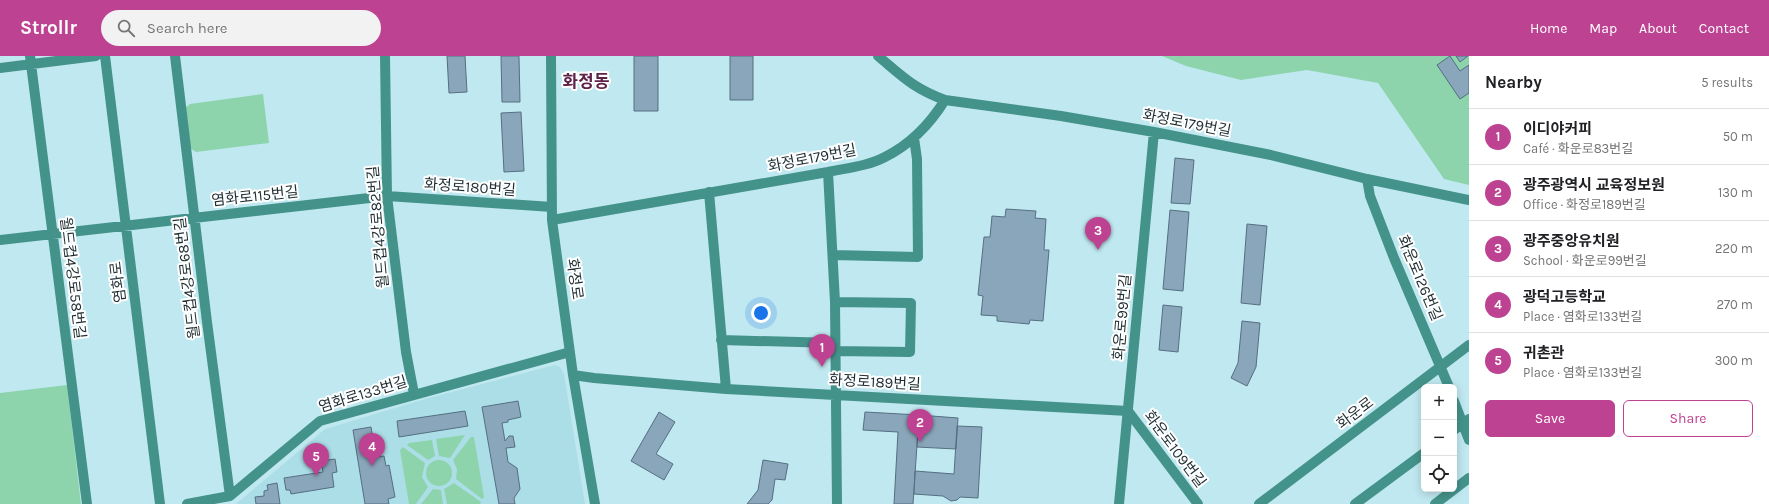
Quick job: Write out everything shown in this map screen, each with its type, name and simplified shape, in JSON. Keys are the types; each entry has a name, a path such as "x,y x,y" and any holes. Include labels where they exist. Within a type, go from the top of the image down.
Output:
{"street":[{"path":"0,68 30,60 96,56"},
{"name":"염화로","path":"105,56 160,504"},
{"name":"월드컵4강로68번길","path":"176,56 194,218 230,496"},
{"name":"월드컵4강로82번길","path":"385,56 387,196 406,352 414,394"},
{"name":"화정로","path":"551,56 552,220 573,375 595,504"},
{"path":"880,57 902,77 922,92 946,100"},
{"name":"월드컵4강로58번길","path":"30,60 87,504"},
{"name":"화정로179번길","path":"552,220 828,172 885,158 925,129 946,100 1054,114 1154,132 1271,155 1367,179 1469,200"},
{"name":"화운로99번길","path":"1119,504 1154,132"},
{"path":"833,255 918,257 917,159 914,138"},
{"path":"828,172 835,302 837,504"},
{"name":"화운로126번길","path":"1367,179 1370,196 1394,258 1448,384"},
{"path":"709,192 726,389"},
{"name":"염화로115번길","path":"0,240 387,196"},
{"name":"화정로180번길","path":"387,196 552,207"},
{"path":"721,340 910,352 911,303 835,302"},
{"name":"화운로","path":"1259,504 1469,345"},
{"name":"염화로133번길","path":"187,504 230,496 320,421 570,352"},
{"name":"화정로189번길","path":"573,375 726,389 1128,411"},
{"path":"1457,410 1469,440"},
{"name":"화운로109번길","path":"1128,411 1198,504"},
{"path":"1355,504 1421,454"},
{"path":"1435,504 1469,478"}],"shaded area":[{"path":"555,365 560,367 564,374 585,504 236,504 325,429 425,399"}],"green space":[{"path":"1162,56 1469,56 1469,185 1444,179 1378,83 1307,70 1241,80 1186,66"},
{"path":"263,94 269,143 196,152 190,148 185,108 190,104"},
{"path":"67,385 81,504 0,504 0,393"},
{"path":"465,435 450,458 439,456 436,439"},
{"path":"471,437 474,437 484,497 482,499 456,479 457,469 453,460"},
{"path":"432,440 435,456 428,460 407,445 409,443"},
{"path":"403,447 425,463 422,477 428,487 416,504 409,504 400,450"},
{"path":"439,460 448,464 452,473 448,482 439,486 430,482 426,473 430,464"},
{"path":"454,483 481,502 480,504 447,504 444,489"},
{"path":"433,489 441,490 443,504 421,504"}],"building":[{"path":"447,56 465,56 467,92 449,93"},
{"path":"501,56 519,56 520,102 502,102"},
{"path":"634,56 658,56 658,111 634,111"},
{"path":"730,56 753,56 753,100 730,100"},
{"path":"1450,56 1460,71 1469,65 1469,93 1460,99 1437,65"},
{"path":"1456,56 1468,56 1460,62"},
{"path":"521,112 524,171 504,172 501,113"},
{"path":"1175,158 1194,160 1190,204 1171,203"},
{"path":"1006,209 1036,211 1035,218 1046,219 1044,250 1049,250 1043,321 1030,320 1029,324 997,321 997,316 981,315 983,296 978,295 984,237 990,237 992,216 1005,217"},
{"path":"1170,210 1189,212 1183,291 1163,289"},
{"path":"1247,224 1267,226 1260,305 1241,303"},
{"path":"1163,305 1182,307 1178,352 1159,350"},
{"path":"1242,321 1260,323 1256,367 1247,386 1231,378 1238,363"},
{"path":"518,401 521,417 502,423 505,441 509,436 513,436 515,447 506,448 508,462 517,468 520,489 514,498 515,504 499,504 482,407"},
{"path":"465,411 468,426 399,437 397,421"},
{"path":"659,412 675,422 656,454 673,464 664,480 631,461"},
{"path":"865,412 919,415 913,504 894,504 898,432 863,430"},
{"path":"919,415 958,418 956,449 917,447"},
{"path":"957,426 982,427 978,498 960,497 957,500 951,501 943,496 914,494 915,471 954,474"},
{"path":"371,427 376,457 384,456 386,466 389,465 395,497 388,499 389,504 365,504 353,430"},
{"path":"335,459 337,472 332,473 334,487 291,494 290,490 286,490 284,478 323,472 321,461"},
{"path":"763,460 788,464 785,480 775,479 772,500 768,504 747,504 758,490"},
{"path":"277,483 280,504 256,504 255,497 264,496 264,491 268,490 267,485"}],"place":[{"name":"광주중앙유치원","path":"1098,250"},
{"name":"이디야커피","path":"822,367"},
{"name":"광주광역시 교육정보원","path":"920,442"},
{"name":"광덕고등학교","path":"372,466"},
{"name":"귀촌관","path":"316,476"}],"district":[{"name":"화정동","path":"586,81"}]}
